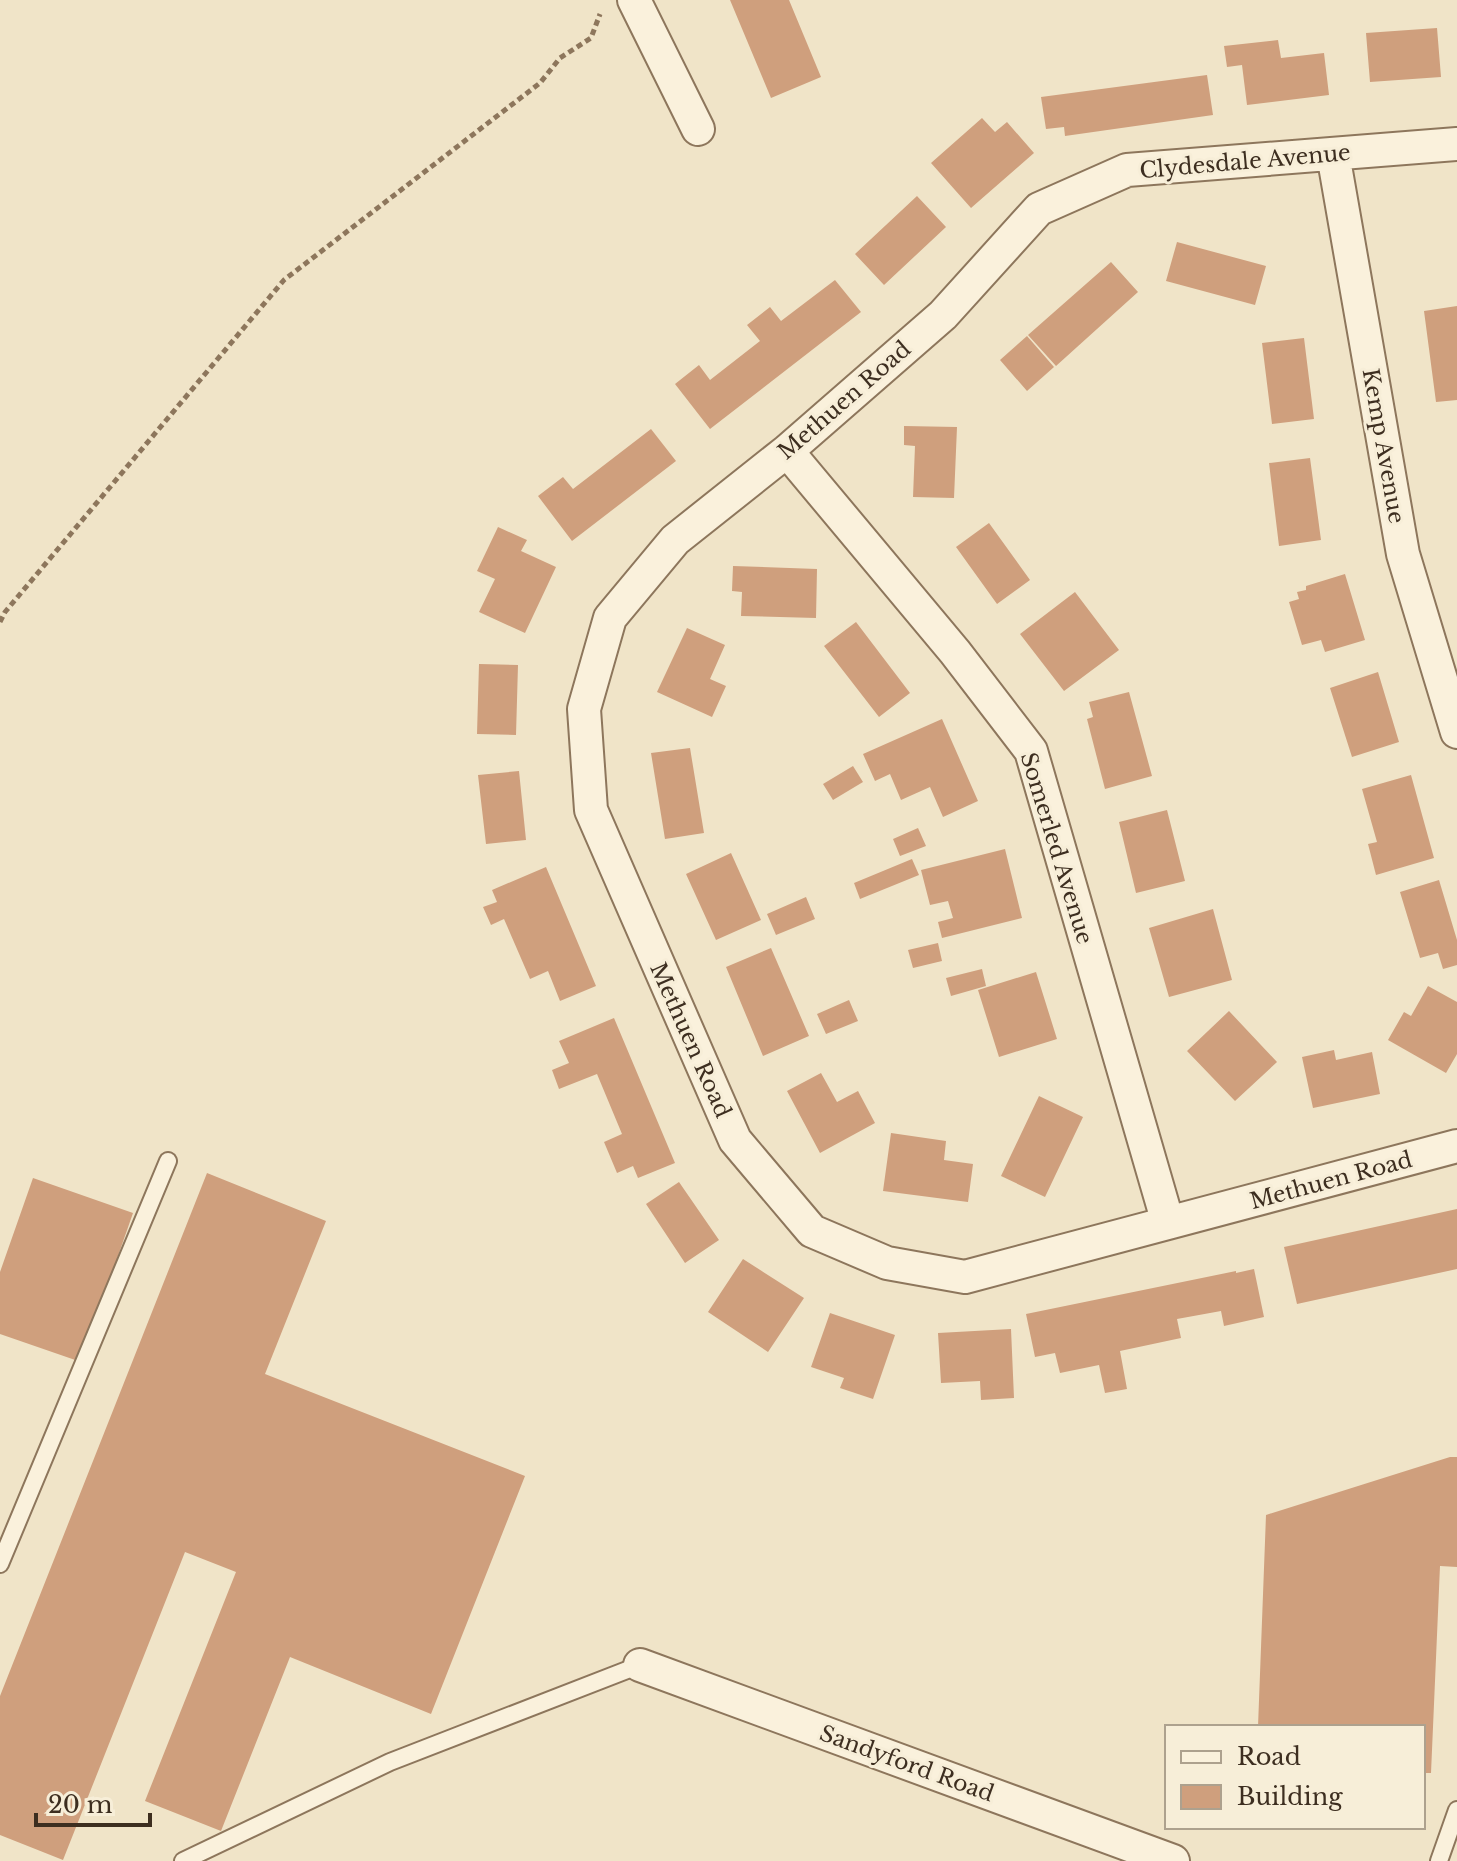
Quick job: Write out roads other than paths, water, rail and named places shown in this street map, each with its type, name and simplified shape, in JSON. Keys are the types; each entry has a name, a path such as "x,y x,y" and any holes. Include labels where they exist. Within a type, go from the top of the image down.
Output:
{"street":[{"path":"634,0 698,129"},
{"name":"Clydesdale Avenue","path":"943,315 1039,209 1127,170 1457,144"},
{"name":"Kemp Avenue","path":"1333,154 1403,554 1457,732"},
{"name":"Methuen Road","path":"943,315 787,451 675,540 610,618 584,709 591,810 735,1140 812,1231 887,1263 965,1277 1457,1146"},
{"name":"Somerled Avenue","path":"787,451 955,652 1031,751 1168,1223"},
{"name":"Sandyford Road","path":"640,1665 1173,1861"}],"lane":[{"path":"0,1564 168,1161"},
{"path":"183,1861 390,1762 640,1665"},
{"path":"1439,1861 1457,1810"}]}
